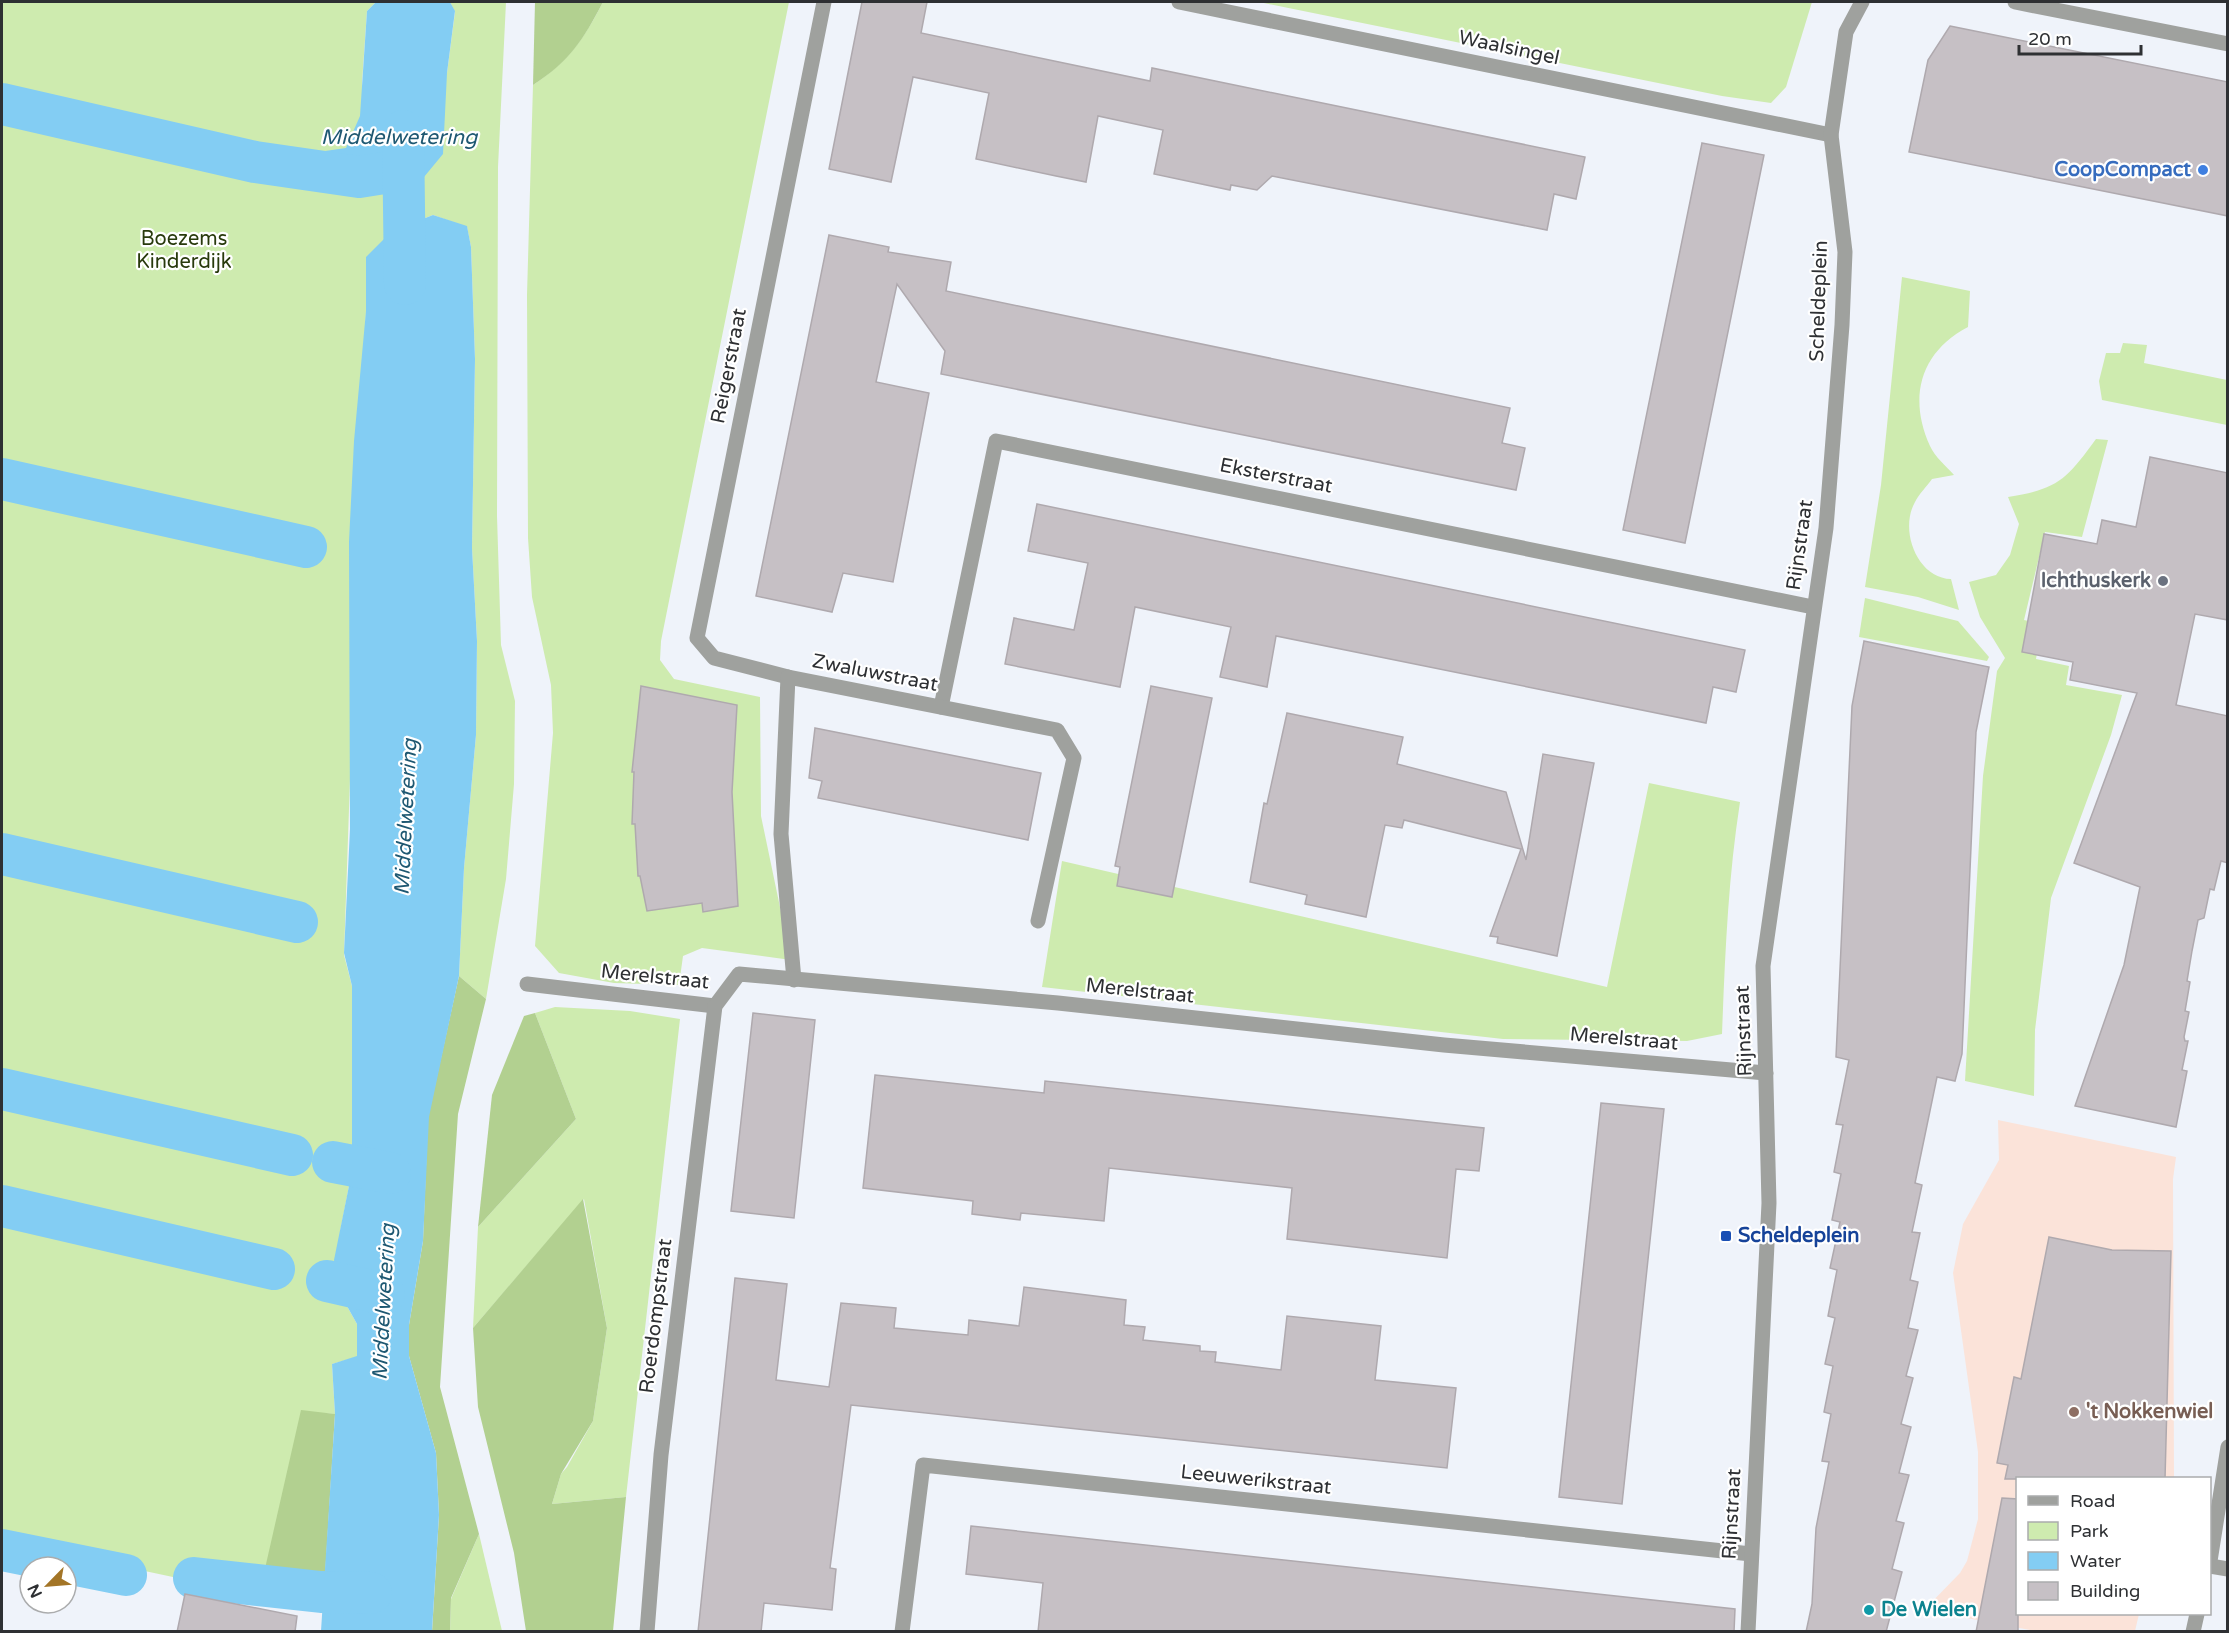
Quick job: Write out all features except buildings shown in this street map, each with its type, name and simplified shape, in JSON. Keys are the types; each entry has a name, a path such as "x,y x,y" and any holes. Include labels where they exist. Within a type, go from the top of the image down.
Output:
{"street":[{"name":"Reigerstraat","path":"788,677 714,658 697,638 824,2"},
{"name":"Waalsingel","path":"1179,2 1831,135"},
{"name":"Scheldeplein","path":"1833,433 1842,325 1845,252 1831,135 1846,32 1862,2"},
{"path":"2015,2 2228,44"},
{"name":"Rijnstraat","path":"1748,1632 1768,1231 1763,966 1826,528 1833,433"},
{"name":"Eksterstraat","path":"941,707 996,441 1813,607"},
{"name":"Zwaluwstraat","path":"794,980 781,834 788,677 1057,730 1074,758 1038,921"},
{"name":"Merelstraat","path":"527,984 715,1006 739,974 1058,1004 1444,1045 1766,1073"},
{"name":"Roerdompstraat","path":"647,1632 661,1455 715,1006"},
{"path":"2211,1555 2228,1447"},
{"name":"Leeuwerikstraat","path":"902,1632 923,1465 1751,1554"},
{"path":"2211,1566 2228,1569"},
{"path":"2193,1632 2197,1615"}],"shaded area":[{"name":"'t Nokkenwiel","path":"1998,1120 2176,1157 2173,1179 2174,1477 2016,1477 2016,1615 2139,1615 2135,1631 2035,1631 1924,1610 1960,1573 1967,1561 1978,1519 1978,1452 1953,1273 1963,1224 1999,1160"}],"green space":[{"name":"Boezems Kinderdijk","path":"2,2 376,2 367,11 362,83 362,188 447,73 455,12 450,2 506,2 498,167 497,516 501,645 515,701 514,784 506,879 486,999 459,976 464,868 476,735 477,641 472,548 475,359 471,247 467,227 433,215 392,231 366,311 344,955 352,986 352,1171 340,1232 338,1290 357,1324 357,1357 332,1364 335,1414 319,1413 314,1607 112,1564 101,1587 78,1581 78,1555 18,1555 18,1567 2,1563"},
{"path":"535,2 603,2 574,49 557,67 533,85"},
{"path":"603,2 789,2 661,641 660,660 674,679 760,697 761,816 791,960 702,948 683,956 679,985 614,983 559,973 535,946 553,733 551,685 532,597 528,538 527,295 533,85 556,68 574,49"},
{"path":"1259,2 1812,2 1786,87 1771,103 1722,96"},
{"path":"1902,277 1970,291 1968,327 1939,349 1929,363 1920,394 1923,428 1930,446 1954,475 1932,479 1915,502 1909,526 1910,538 1920,562 1939,577 1951,579 1959,610 1918,597 1865,587 1881,485"},
{"path":"2123,343 2147,345 2144,363 2227,380 2227,425 2102,400 2099,381 2106,353 2120,353"},
{"path":"2096,439 2108,440 2082,537 2045,532 2024,620 2042,624 2036,659 2069,666 2066,685 2122,695 2111,735 2051,898 2035,1030 2034,1096 1965,1081 1983,776 1997,671 2005,658 1980,617 1969,582 1996,575 2010,555 2019,524 2008,497 2039,490 2060,480 2077,464"},
{"path":"1865,598 1958,621 1989,657 1987,661 1859,637"},
{"path":"1649,783 1740,802 1730,889 1722,1034 1687,1041 1503,1039 1042,987 1062,861 1607,987"},
{"path":"459,976 486,999 458,1114 440,1387 479,1534 451,1598 450,1631 432,1632 439,1515 436,1453 409,1356 409,1325 423,1241 428,1117"},
{"path":"555,1007 630,1011 680,1019 626,1497 552,1504 561,1474 593,1421 607,1328 584,1199 473,1328 478,1227 576,1119 535,1013"},
{"path":"535,1013 576,1119 478,1227 492,1095 524,1016"},
{"path":"583,1199 607,1328 593,1421 561,1474 552,1504 626,1497 613,1631 526,1631 514,1553 478,1407 473,1328"},
{"path":"301,1410 335,1414 323,1609 259,1595"},
{"path":"479,1534 502,1631 450,1632 451,1599"}],"water":[{"name":"Middelwetering","path":"376,2 450,2 455,11 447,73 443,154 424,177 409,186 362,196 359,177 2,104 2,100 318,152 346,148 360,116 367,11"},
{"path":"433,215 467,226 471,247 475,359 472,548 477,641 476,735 464,868 459,976 429,1117 423,1241 409,1325 409,1356 436,1453 439,1515 432,1631 321,1631 335,1414 332,1364 357,1356 357,1324 338,1290 334,1260 352,1171 352,986 344,953 350,829 349,542 354,441 366,311 366,257 392,231"}],"waterway":[{"path":"2,104 255,162 359,177 403,170"},
{"name":"Middelwetering","path":"403,131 405,284"},
{"path":"2,479 306,547"},
{"path":"2,854 297,922"},
{"path":"2,1089 292,1155"},
{"path":"333,1162 390,1173"},
{"path":"2,1206 274,1269"},
{"path":"327,1281 384,1294"},
{"path":"2,1550 126,1575"},
{"path":"194,1578 321,1592 371,1593"}],"place":[{"name":"CoopCompact","path":"2203,170"},
{"name":"Ichthuskerk","path":"2163,581"},
{"name":"Scheldeplein","path":"1726,1236"},
{"name":"'t Nokkenwiel","path":"2074,1412"},
{"name":"De Wielen","path":"1869,1610"}]}
